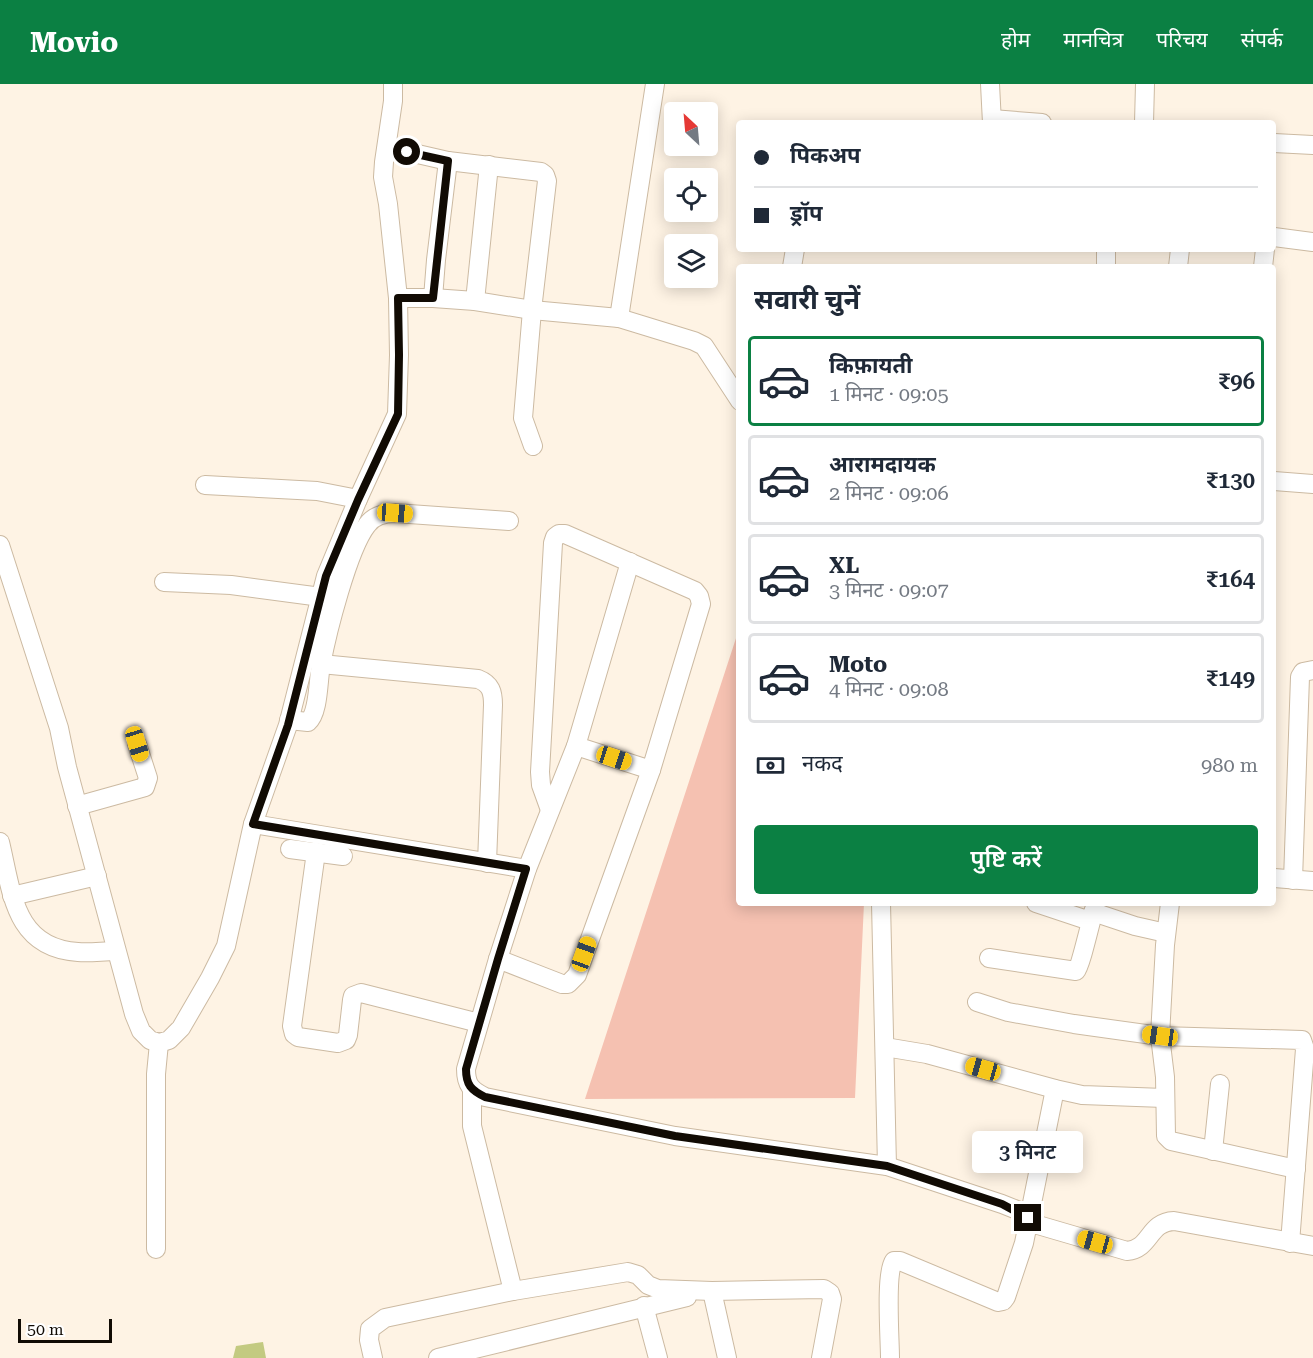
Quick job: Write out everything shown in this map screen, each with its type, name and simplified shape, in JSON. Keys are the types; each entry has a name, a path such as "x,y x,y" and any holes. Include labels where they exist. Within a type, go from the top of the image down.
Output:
{"street":[{"path":"0,545 59,728 77,806 134,1014 141,1031 150,1040 159,1043 169,1040 181,1028 226,946 253,824 289,720 335,552 398,414 398,298 384,177 393,84"},
{"path":"619,318 655,84"},
{"path":"990,84 992,120"},
{"path":"1144,120 1145,84"},
{"path":"1276,143 1313,145"},
{"path":"387,147 448,161 541,172 545,175 523,418 533,446"},
{"path":"433,298 448,161"},
{"path":"475,301 489,165"},
{"path":"1276,237 1313,242"},
{"path":"398,298 475,301 532,310 619,318 704,346 736,395"},
{"path":"1276,481 1313,484"},
{"path":"205,485 317,491 358,500"},
{"path":"289,720 303,723 312,719 321,664 349,565 360,534 376,517 384,513 395,513 509,520"},
{"path":"498,959 562,984 568,984 573,980 651,770 700,603 695,591 565,534 555,537 553,543 540,772 541,785 550,810"},
{"path":"630,562 576,746 526,869 498,959 466,1069 466,1081 472,1090 485,1097 675,1136 887,1166 1002,1204 1038,1225 1127,1251 1136,1250 1143,1245 1156,1226 1165,1221 1313,1246"},
{"path":"164,582 231,585 321,597"},
{"path":"321,664 478,679 490,687 493,693 493,705 487,863"},
{"path":"1293,880 1305,775 1300,677 1303,672 1313,670"},
{"path":"77,806 145,787 148,778 137,744"},
{"path":"576,746 651,770"},
{"path":"253,824 526,869"},
{"path":"0,842 16,910 24,925 36,938 51,947 77,952 116,951"},
{"path":"290,849 343,856"},
{"path":"316,852 292,1026 294,1034 298,1037 338,1042 346,1040 352,1000 356,994 361,993 479,1023"},
{"path":"12,896 97,876"},
{"path":"1276,879 1313,881"},
{"path":"881,906 887,1166"},
{"path":"1055,906 1093,912 1135,926 1166,933"},
{"path":"1170,906 1160,1036 1164,1058 1166,1136 1171,1141 1296,1169"},
{"path":"989,958 1076,971 1081,964 1082,950 1093,912"},
{"path":"977,1002 1008,1012 1160,1036 1302,1040 1305,1049 1290,1243"},
{"path":"156,1249 156,1074 159,1043"},
{"path":"885,1047 961,1062 1082,1095 1164,1098"},
{"path":"1212,1151 1220,1084"},
{"path":"890,1358 890,1278 894,1261 900,1261 998,1302 1004,1301 1024,1243 1055,1089"},
{"path":"472,1090 472,1126 513,1291"},
{"path":"373,1358 369,1340 370,1329 385,1318 513,1291 628,1272 638,1275 648,1285 658,1289 712,1291 824,1289 830,1293 832,1299 821,1358"},
{"path":"438,1358 712,1291"},
{"path":"712,1291 727,1358"},
{"path":"644,1306 658,1358"}],"shaded area":[{"path":"736,638 736,906 864,906 855,1098 585,1099"},
{"path":"263,1342 266,1358 233,1358 236,1346"}],"route":[{"path":"407,152 448,161 433,298 398,298 398,414 326,576 288,725 253,824 526,869 466,1069 466,1081 472,1090 485,1097 675,1136 887,1166 1002,1204 1017,1210 1028,1218"}]}
